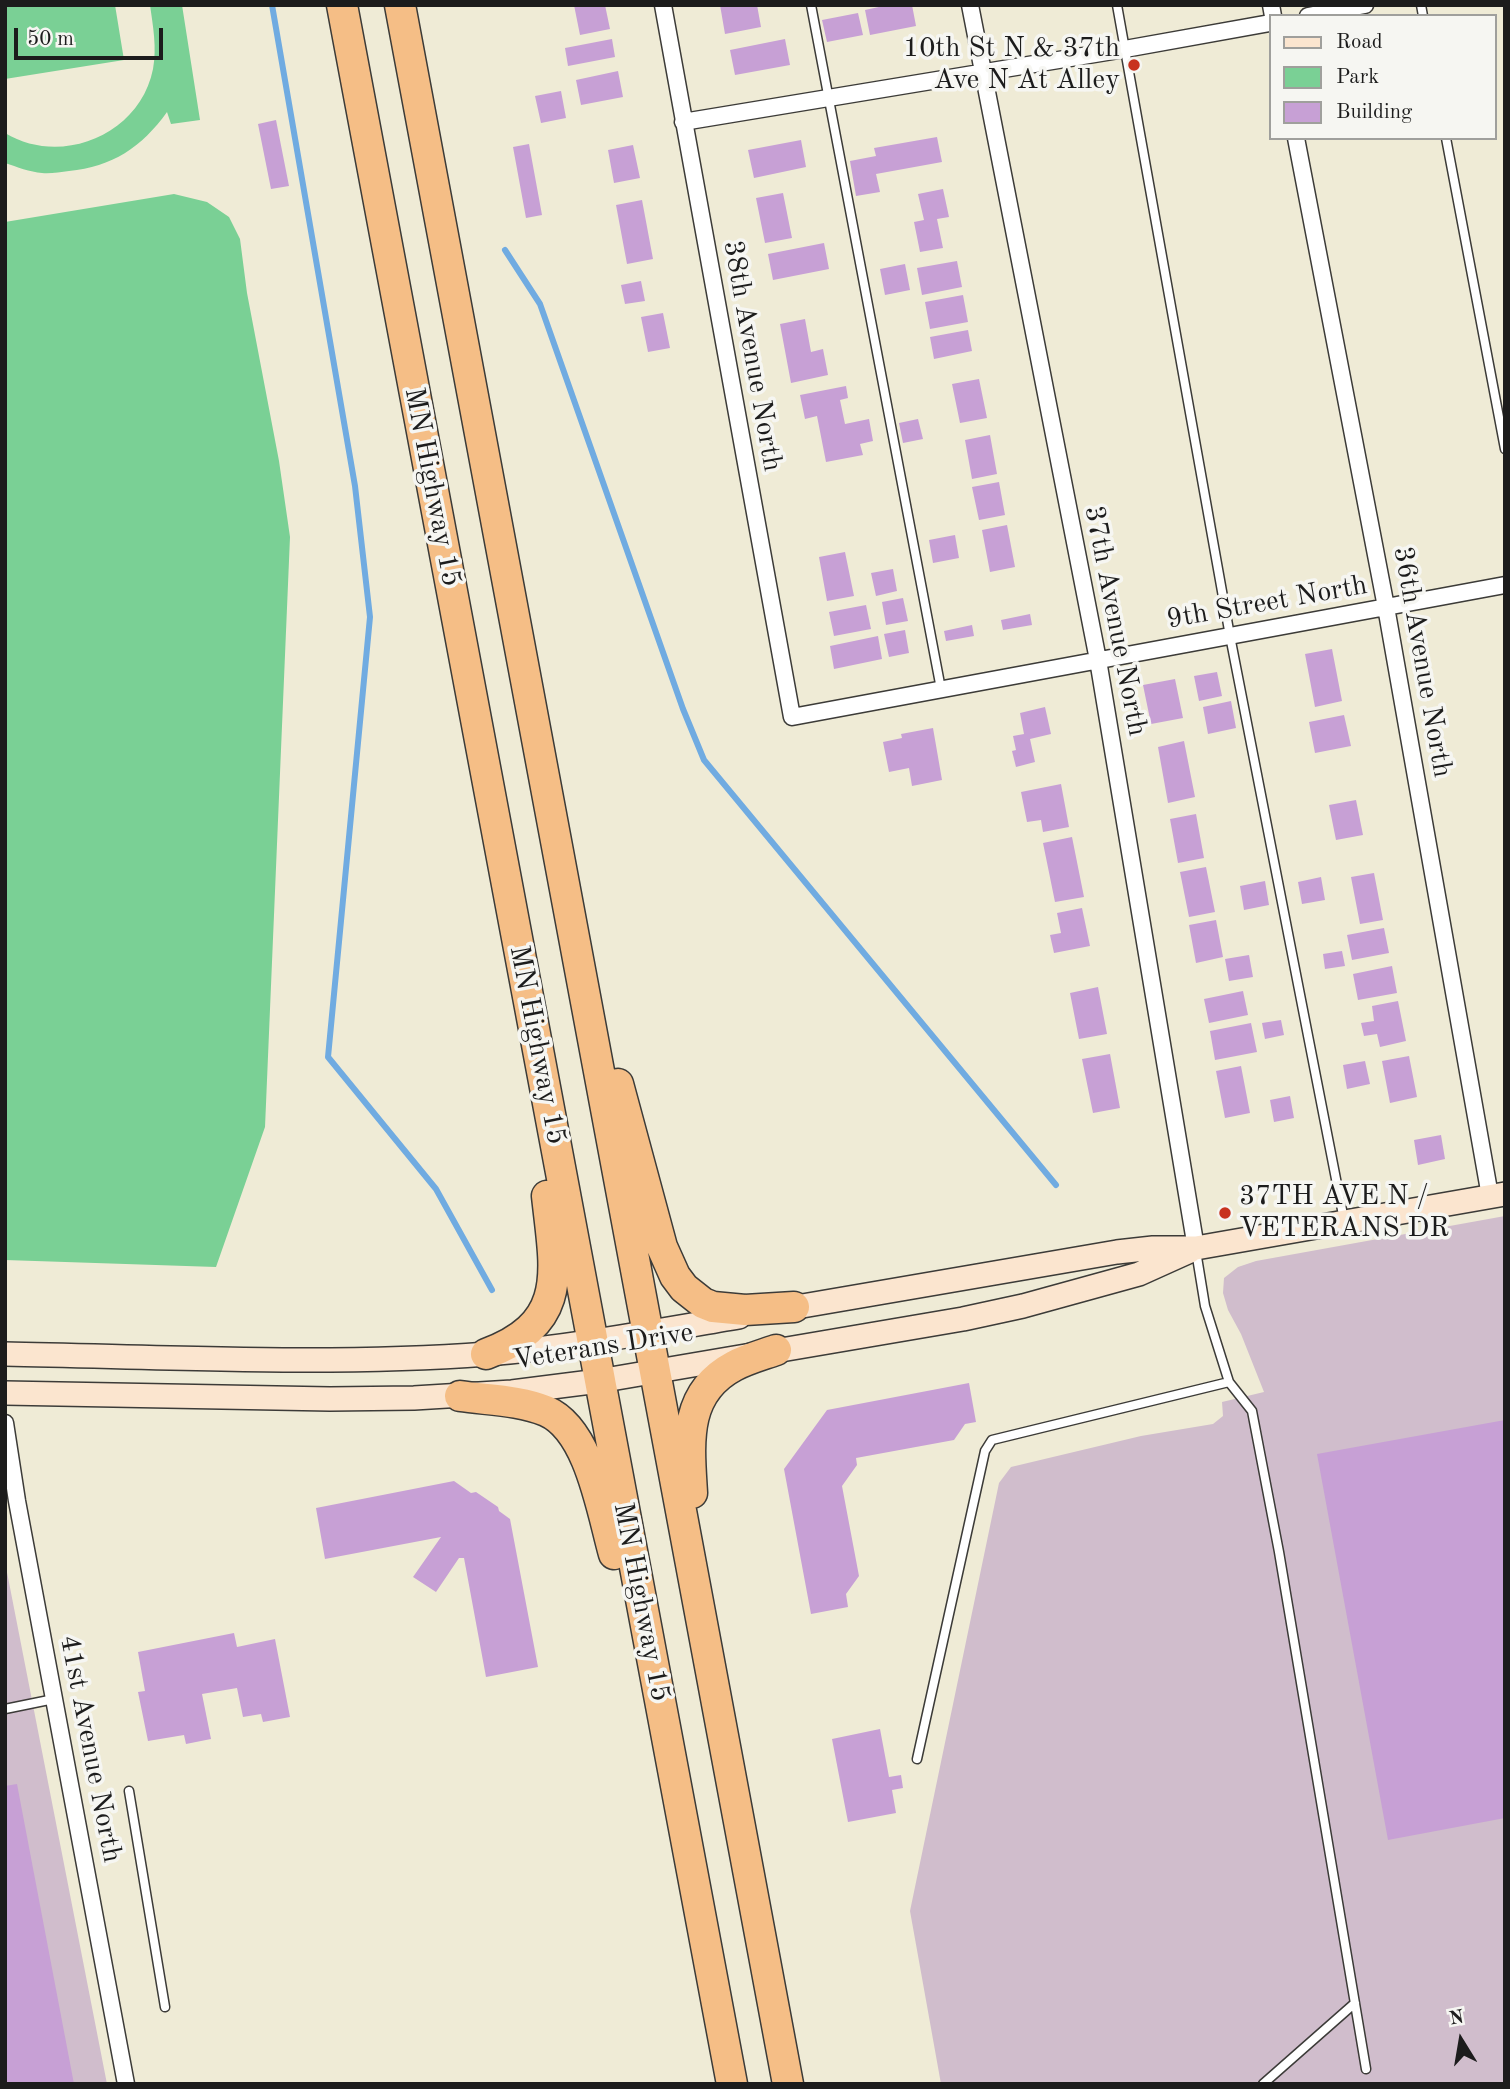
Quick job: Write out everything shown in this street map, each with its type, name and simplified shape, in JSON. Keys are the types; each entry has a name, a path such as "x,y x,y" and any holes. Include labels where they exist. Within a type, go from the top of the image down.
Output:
{"highway":[{"name":"MN Highway 15","path":"342,5 732,2084"},
{"name":"MN Highway 15","path":"400,5 788,2084"},
{"path":"568,911 662,1247 675,1276 694,1296 713,1307 745,1310 794,1307"},
{"path":"486,1354 513,1343 538,1321 549,1301 553,1280 550,1226 524,976"},
{"path":"699,1612 690,1451 694,1412 701,1397 724,1372 776,1350"},
{"path":"460,1396 536,1408 559,1418 575,1436 590,1471 666,1735"}],"main road":[{"name":"Veterans Drive","path":"5,1354 327,1359 486,1354 592,1342 1117,1252 1153,1248 1196,1248 1498,1195"},
{"name":"Veterans Drive","path":"5,1393 330,1399 460,1396 599,1381 963,1319 1023,1306 1139,1274 1196,1248"}],"street":[{"name":"38th Avenue North","path":"663,5 792,717"},
{"name":"37th Avenue North","path":"970,5 1098,660 1196,1248"},
{"path":"1318,14 1365,5"},
{"path":"683,122 1268,23"},
{"name":"36th Avenue North","path":"1296,140 1498,1195"},
{"name":"9th Street North","path":"792,717 1505,585"},
{"name":"41st Avenue North","path":"5,1423 11,1501 54,1699 126,2084"}],"lane":[{"path":"811,5 941,689"},
{"path":"1117,5 1230,636 1345,1221"},
{"path":"1446,140 1505,449"},
{"path":"1196,1248 1205,1306 1229,1382 1252,1411 1279,1552 1366,2069"},
{"path":"917,1759 985,1451 992,1440 1229,1382"},
{"path":"5,1709 54,1699"},
{"path":"129,1791 165,2007"},
{"path":"1262,2084 1354,2003"}],"shaded area":[{"path":"1505,1216 1505,2084 941,2084 910,1911 999,1483 1011,1467 1141,1436 1213,1424 1223,1416 1222,1402 1264,1392 1223,1293 1224,1278 1238,1267 1256,1261"},
{"path":"5,1562 107,2084 5,2084"}],"green space":[{"path":"5,5 115,5 124,60 5,79"},
{"path":"150,5 182,5 200,120 171,124 167,112 147,135 125,153 85,169 45,173 5,163 5,133 27,143 50,147 73,145 95,138 115,127 132,112 145,92 153,69 155,45"},
{"path":"174,194 207,202 229,217 240,239 290,537 265,1127 216,1267 5,1260 5,222"}],"building":[{"path":"574,5 605,5 610,29 580,35"},
{"path":"720,5 757,5 761,27 725,34"},
{"path":"888,5 912,5 916,26 870,35 865,10"},
{"path":"858,13 863,35 827,42 822,20"},
{"path":"612,39 615,57 568,66 565,48"},
{"path":"785,39 790,65 735,75 730,50"},
{"path":"618,71 623,97 581,105 576,80"},
{"path":"561,91 566,118 541,123 535,96"},
{"path":"276,120 289,186 271,189 258,124"},
{"path":"937,137 942,162 876,174 880,192 856,196 850,161 876,156 874,148"},
{"path":"801,140 806,167 754,178 748,150"},
{"path":"529,144 542,215 526,218 513,147"},
{"path":"633,145 640,178 614,183 608,150"},
{"path":"943,189 949,217 937,219 943,248 920,252 914,222 924,220 918,194"},
{"path":"783,193 792,238 765,243 756,198"},
{"path":"642,200 653,259 627,264 616,205"},
{"path":"824,243 829,269 773,280 768,254"},
{"path":"957,261 962,287 922,295 917,268"},
{"path":"905,264 910,290 885,295 880,269"},
{"path":"641,281 645,301 625,304 621,285"},
{"path":"963,295 968,322 930,329 925,302"},
{"path":"663,313 670,348 648,352 641,317"},
{"path":"805,319 811,352 823,349 828,375 791,383 780,324"},
{"path":"968,330 972,351 934,359 930,337"},
{"path":"979,379 987,418 960,423 952,384"},
{"path":"846,386 848,398 840,400 845,424 869,419 873,441 860,444 863,455 826,462 817,416 805,419 800,395"},
{"path":"918,419 923,439 903,443 899,423"},
{"path":"990,435 997,474 972,479 965,440"},
{"path":"999,482 1005,515 979,520 972,487"},
{"path":"1007,525 1015,567 990,572 982,530"},
{"path":"955,535 959,558 933,563 929,540"},
{"path":"845,552 854,596 827,601 819,557"},
{"path":"893,569 897,591 876,596 871,573"},
{"path":"903,598 908,621 886,625 882,602"},
{"path":"866,605 871,629 834,636 829,612"},
{"path":"1030,614 1032,625 1003,630 1001,620"},
{"path":"972,625 974,636 946,641 944,631"},
{"path":"905,630 909,653 889,657 884,634"},
{"path":"878,636 882,659 834,669 830,646"},
{"path":"1332,649 1342,701 1315,707 1305,654"},
{"path":"1217,672 1222,696 1199,701 1194,676"},
{"path":"1175,679 1183,718 1151,724 1143,685"},
{"path":"1231,701 1236,728 1208,734 1203,707"},
{"path":"1045,707 1051,734 1030,739 1035,762 1016,767 1012,751 1016,750 1013,736 1024,734 1020,713"},
{"path":"1344,715 1351,746 1315,753 1309,722"},
{"path":"933,728 942,780 912,786 909,768 889,772 883,742 902,738 901,734"},
{"path":"1184,741 1195,797 1168,803 1158,747"},
{"path":"1061,784 1069,827 1043,832 1041,820 1027,822 1021,792"},
{"path":"1356,800 1363,835 1336,840 1329,805"},
{"path":"1196,814 1204,858 1178,863 1170,819"},
{"path":"1072,837 1084,897 1055,902 1043,843"},
{"path":"1206,867 1215,912 1189,917 1180,872"},
{"path":"1374,873 1383,920 1360,924 1351,877"},
{"path":"1321,877 1325,900 1302,904 1298,882"},
{"path":"1265,881 1269,905 1244,910 1240,886"},
{"path":"1082,908 1090,946 1054,953 1050,935 1061,933 1057,913"},
{"path":"1216,920 1223,957 1196,963 1189,925"},
{"path":"1384,928 1389,953 1352,960 1347,935"},
{"path":"1342,951 1345,966 1325,969 1323,954"},
{"path":"1249,955 1253,977 1229,981 1225,959"},
{"path":"1392,966 1397,993 1358,1000 1353,974"},
{"path":"1098,987 1107,1034 1079,1039 1070,993"},
{"path":"1243,991 1248,1015 1209,1023 1204,999"},
{"path":"1398,1001 1406,1041 1380,1047 1377,1034 1364,1036 1361,1023 1374,1021 1372,1006"},
{"path":"1281,1020 1284,1035 1265,1039 1262,1023"},
{"path":"1251,1023 1257,1052 1215,1060 1210,1031"},
{"path":"1110,1054 1120,1108 1093,1113 1082,1059"},
{"path":"1409,1056 1417,1097 1390,1103 1382,1061"},
{"path":"1365,1061 1370,1084 1347,1089 1343,1065"},
{"path":"1241,1066 1250,1113 1225,1118 1216,1071"},
{"path":"1290,1096 1294,1118 1274,1122 1270,1100"},
{"path":"1441,1135 1445,1159 1418,1165 1414,1140"},
{"path":"969,1383 976,1422 965,1424 954,1440 856,1458 857,1465 842,1486 859,1576 846,1594 848,1607 811,1614 784,1469 827,1410"},
{"path":"1505,1420 1505,1818 1388,1840 1317,1454"},
{"path":"454,1481 471,1493 476,1492 510,1519 538,1667 486,1677 464,1558 459,1558 436,1592 413,1577 441,1537 325,1559 316,1508"},
{"path":"234,1633 237,1647 275,1639 290,1717 263,1722 261,1714 243,1717 237,1688 202,1694 211,1739 186,1744 184,1735 148,1741 138,1692 145,1691 138,1652"},
{"path":"880,1729 889,1777 901,1775 903,1788 892,1790 896,1813 848,1822 832,1739"},
{"path":"17,1784 74,2084 5,2084 5,1786"}],"waterway":[{"path":"272,5 355,486 370,617 328,1057 436,1189 492,1290"},
{"path":"505,250 540,304 683,709 704,760 1056,1185"}],"place":[{"name":"10th St N & 37th Ave N At Alley","path":"1134,65"},
{"name":"37TH AVE N / VETERANS DR","path":"1225,1213"}]}
